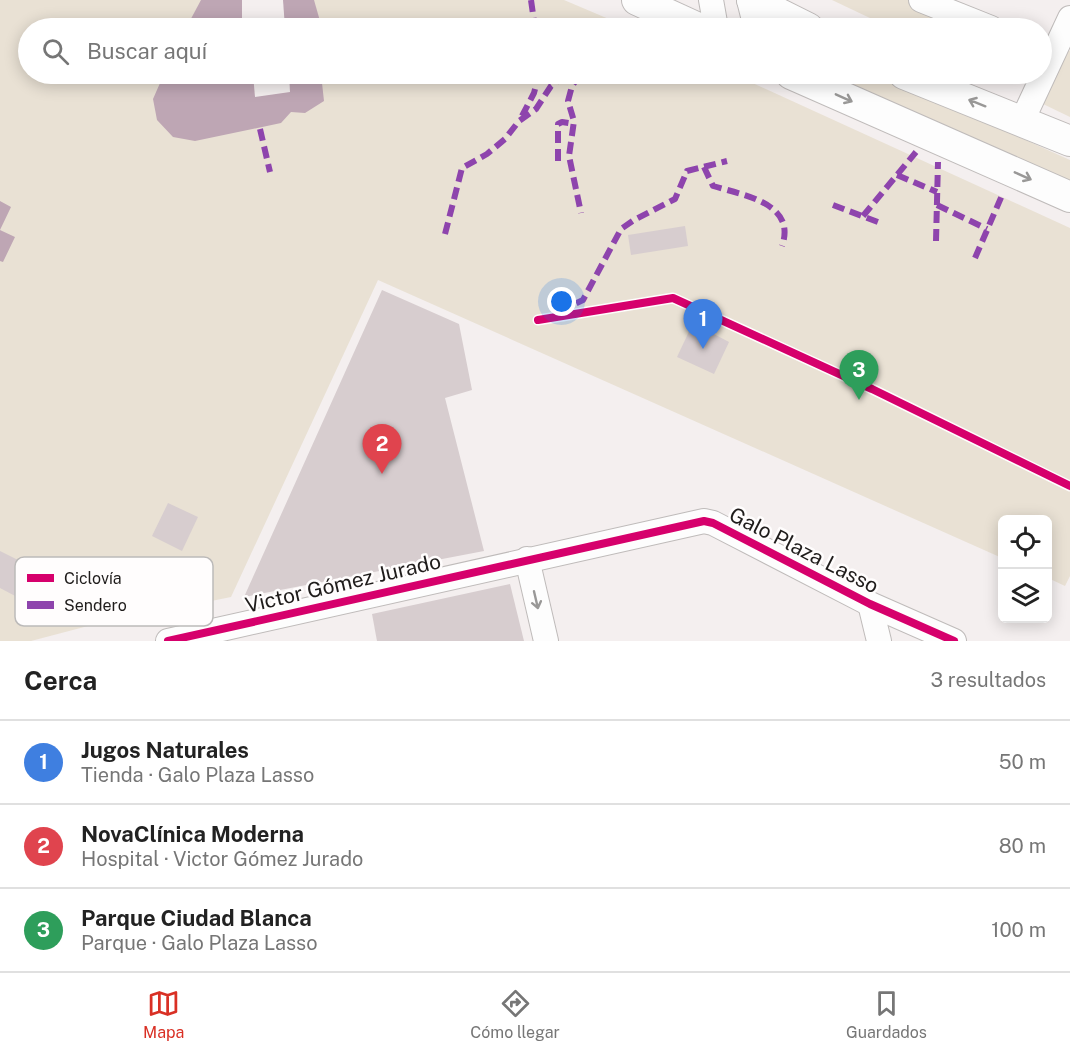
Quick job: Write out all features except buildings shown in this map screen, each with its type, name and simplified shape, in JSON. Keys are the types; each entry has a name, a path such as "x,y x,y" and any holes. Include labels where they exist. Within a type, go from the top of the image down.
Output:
{"main road":[{"path":"637,0 676,18"},
{"path":"751,0 788,18"},
{"path":"814,84 1070,197"},
{"path":"929,84 1070,141"}],"street":[{"path":"711,0 714,18"},
{"path":"751,0 754,18"},
{"path":"921,0 966,18"},
{"path":"1055,54 1070,18"},
{"path":"1022,121 1040,84"},
{"name":"Galo Plaza Lasso","path":"527,559 704,521 870,604 954,641"},
{"path":"527,559 546,641"},
{"name":"Victor Gómez Jurado","path":"168,641 527,559"},
{"path":"870,604 879,641"}],"shaded area":[{"path":"0,0 564,0 606,18 18,18 18,84 755,84 1070,228 1070,576 1065,586 1052,580 1052,515 998,515 998,556 378,280 231,597 213,601 213,557 15,557 15,626 88,626 31,641 0,641"},
{"path":"201,0 314,0 319,18 191,18"},
{"path":"832,0 949,0 991,18 870,18"},
{"path":"1066,49 1070,51 1070,117 1041,103 1050,84 1052,84"},
{"path":"160,84 322,84 324,101 305,113 291,112 281,123 195,141 173,137 157,120 153,99"},
{"path":"843,84 901,84 1070,160 1070,181"},
{"path":"0,201 11,207 0,230"},
{"path":"0,230 15,237 3,262 0,261"}],"pier":[{"path":"242,0 283,0 284,18 242,18"},
{"path":"254,84 290,84 290,92 255,97"}],"marked path":[{"path":"531,0 534,18"},
{"path":"522,116 536,84"},
{"path":"445,234 462,168 487,154 505,139 519,121 536,109 554,84"},
{"path":"573,84 568,101 574,121 569,156 581,213"},
{"path":"558,161 558,124 562,122 574,124"},
{"path":"260,129 270,172"},
{"path":"863,216 916,152"},
{"path":"560,311 583,300 621,229 675,199 687,171 727,161"},
{"path":"936,241 938,162"},
{"path":"704,167 713,186 752,198 775,210 782,220 785,231 782,246"},
{"path":"897,175 937,192"},
{"path":"975,258 1003,193"},
{"path":"833,205 883,224"},
{"path":"937,205 987,229"}],"cycle path":[{"path":"538,320 673,298 872,389 1070,486"},
{"path":"168,641 704,521 713,523 870,604 954,641"}],"place":[{"name":"Jugos Naturales","path":"703,349"},
{"name":"Parque Ciudad Blanca","path":"859,400"},
{"name":"NovaClínica Moderna","path":"382,474"}]}
